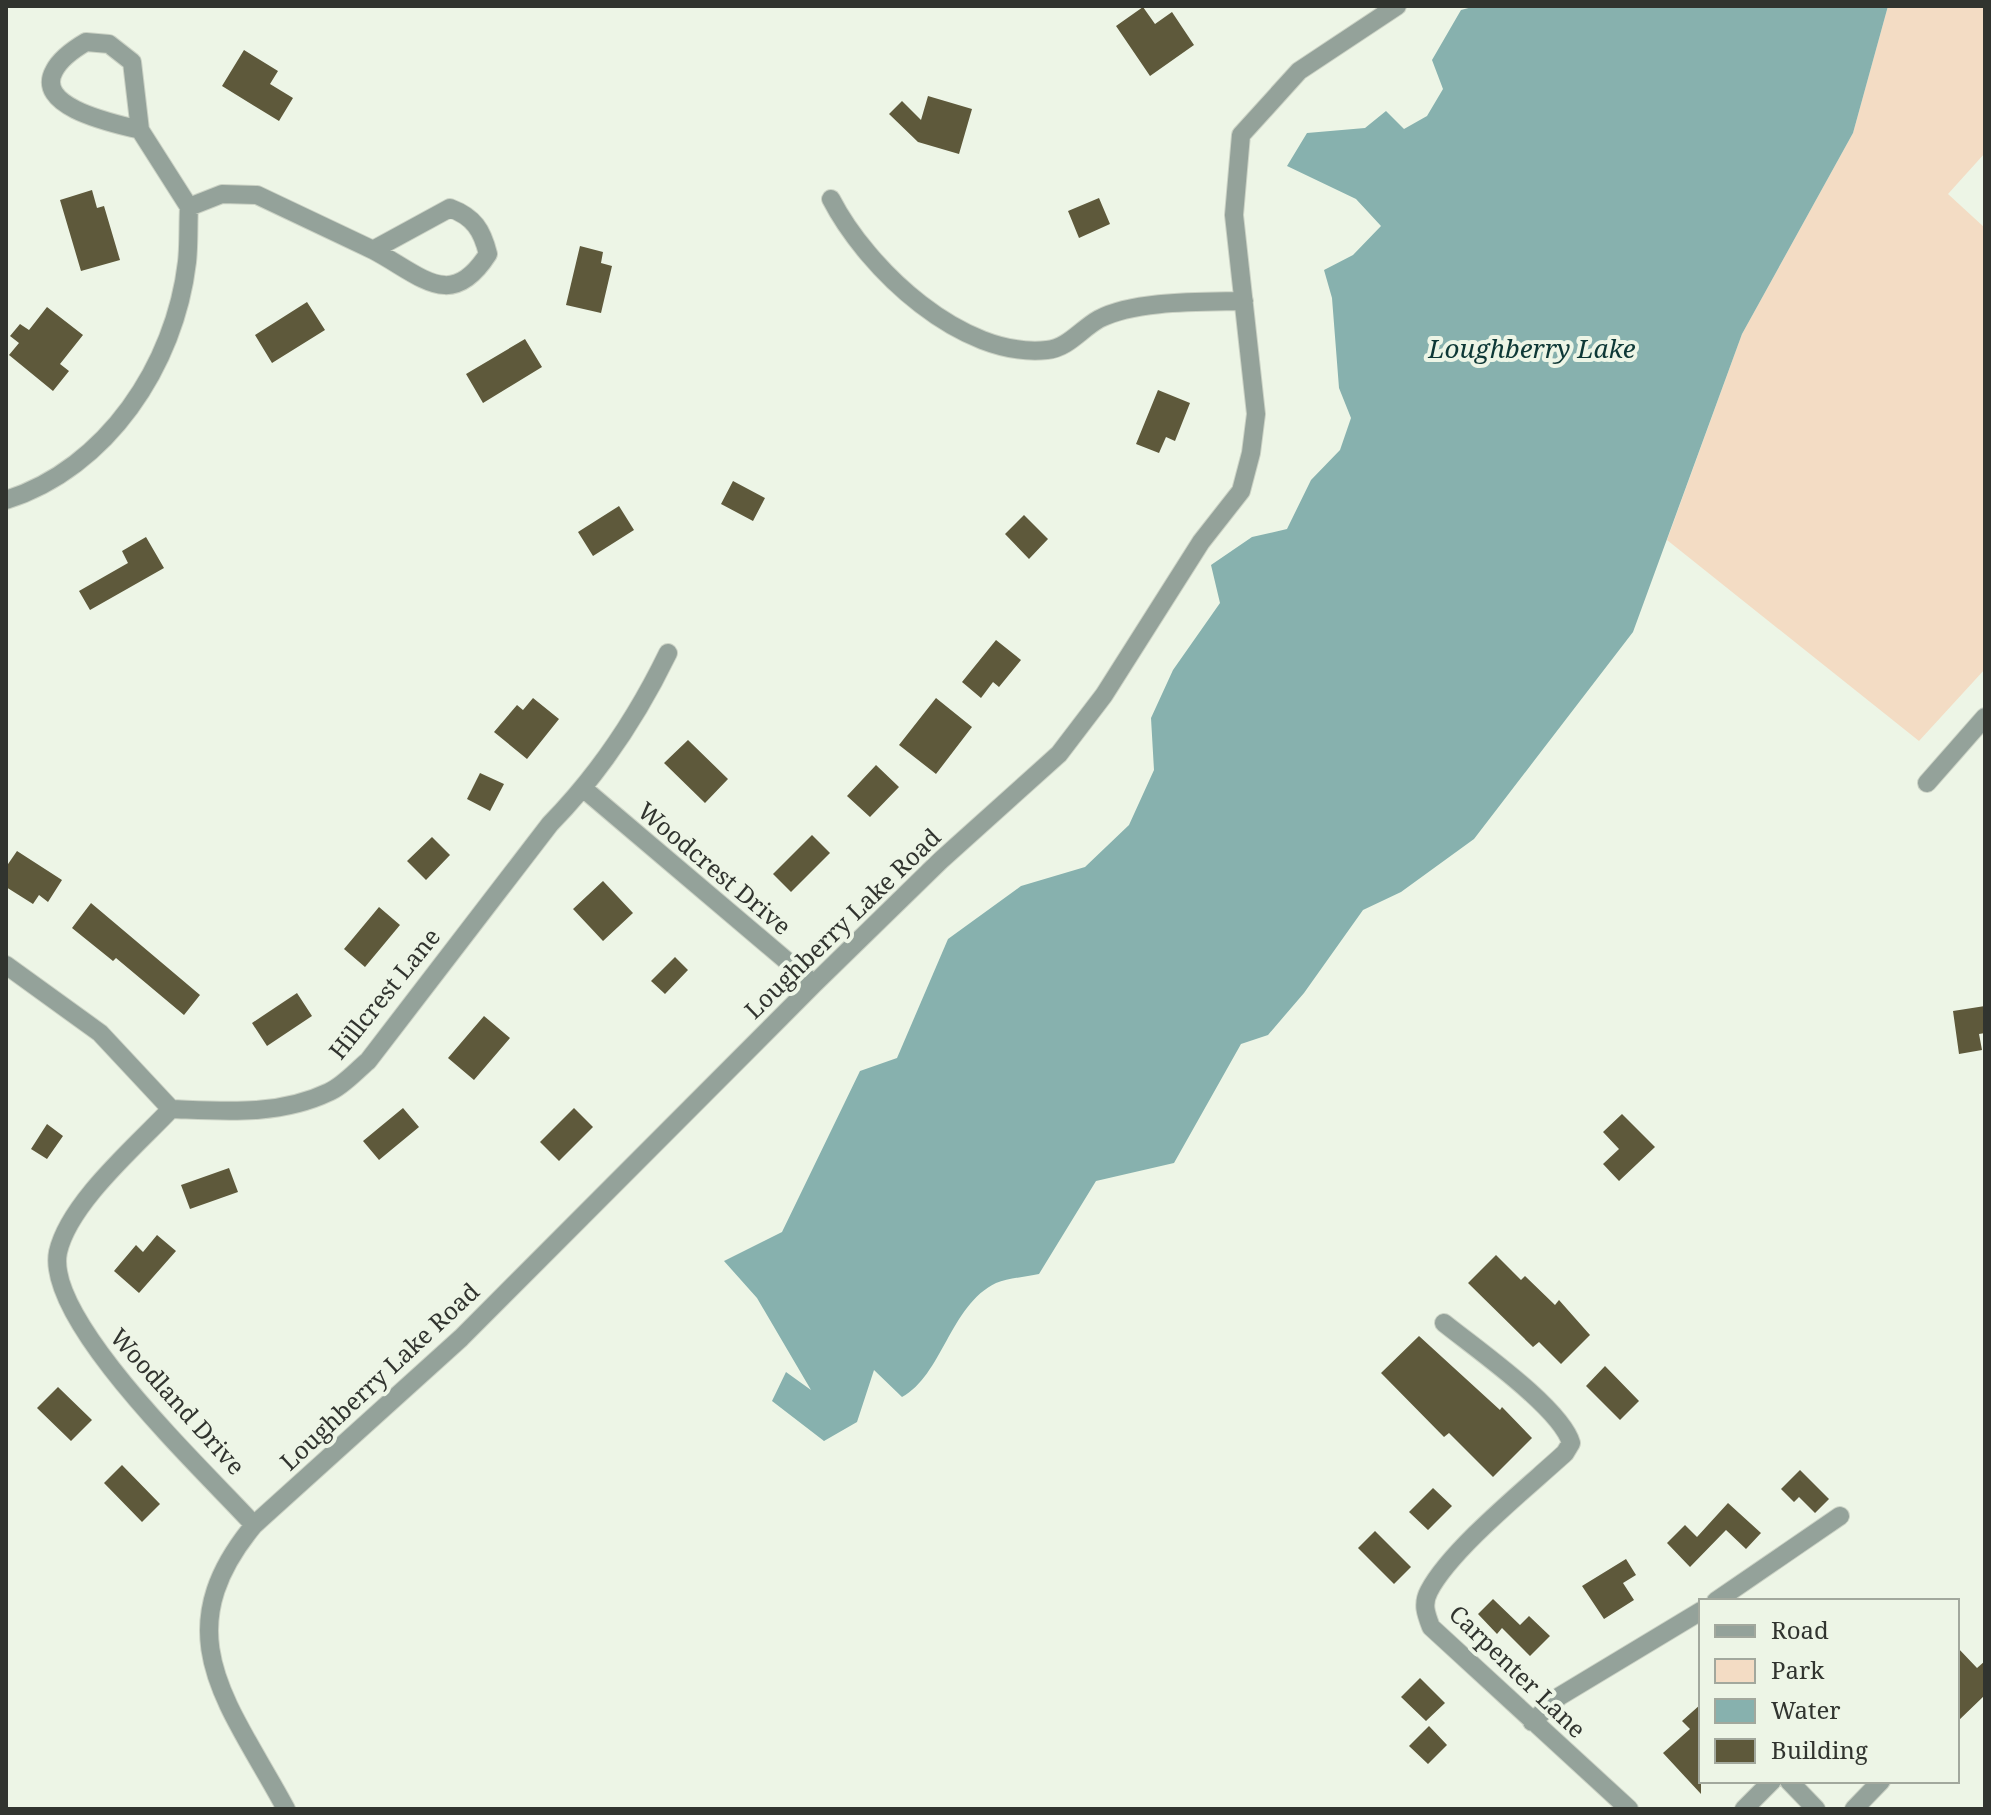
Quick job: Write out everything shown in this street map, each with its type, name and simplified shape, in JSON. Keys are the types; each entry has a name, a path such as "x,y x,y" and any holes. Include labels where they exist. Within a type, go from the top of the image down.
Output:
{"street":[{"name":"Loughberry Lake Road","path":"286,1809 220,1685 208,1652 207,1614 215,1584 232,1551 254,1525 461,1338 814,984 940,861 1059,754 1104,695 1201,542 1241,491 1251,453 1256,414 1234,215 1241,135 1299,71 1397,6"},
{"path":"6,500 72,468 107,436 137,399 165,343 187,263 189,207 140,130 132,62 109,44 86,42 57,65 50,78 52,93 64,104 140,130"},
{"path":"189,207 222,194 257,195 442,286 455,287 473,278 488,254 482,232 466,214 450,208 373,250"},
{"path":"831,199 842,221 869,254 929,313 981,340 1049,350 1076,337 1099,319 1163,302 1244,301"},
{"name":"Hillcrest Lane","path":"171,1109 253,1112 289,1107 332,1091 368,1061 550,824 584,789 639,712 668,653"},
{"path":"1927,783 1985,717"},
{"name":"Woodcrest Drive","path":"584,789 814,984"},
{"path":"6,965 100,1033 171,1109"},
{"name":"Woodland Drive","path":"171,1109 102,1181 69,1225 58,1252 57,1269 69,1307 98,1354 254,1525"},
{"name":"Carpenter Lane","path":"1444,1323 1529,1392 1567,1430 1571,1443 1565,1453 1454,1558 1428,1592 1424,1609 1431,1627 1629,1809"},
{"path":"1719,1599 1840,1516"},
{"path":"1532,1722 1560,1696 1699,1612"},
{"path":"1744,1809 1770,1783"},
{"path":"1791,1783 1816,1809"},
{"path":"1854,1809 1879,1783"}],"green space":[{"path":"1888,6 1985,6 1985,153 1948,194 1985,228 1985,669 1919,741 1667,540 1742,334 1853,133"}],"water":[{"name":"Loughberry Lake","path":"1476,6 1888,6 1853,133 1742,334 1633,632 1474,839 1401,892 1363,910 1304,993 1268,1035 1241,1044 1174,1163 1096,1181 1039,1274 1001,1281 980,1293 957,1323 927,1373 916,1387 902,1397 874,1370 857,1422 824,1441 772,1401 786,1372 811,1390 757,1298 724,1261 782,1232 860,1071 897,1058 948,939 1021,886 1085,867 1129,825 1154,770 1151,718 1173,670 1220,603 1211,565 1252,537 1287,529 1311,480 1340,450 1351,418 1339,388 1332,298 1324,270 1353,255 1381,226 1356,199 1287,166 1307,133 1365,128 1386,111 1404,129 1427,116 1443,89 1432,60 1461,10"}],"building":[{"path":"1143,7 1155,24 1172,12 1194,45 1150,76 1116,26"},
{"path":"244,50 278,71 270,84 293,98 279,121 222,86"},
{"path":"928,96 972,109 959,154 918,142 889,114 902,101 921,120"},
{"path":"92,190 97,208 104,206 120,260 81,271 60,200"},
{"path":"1099,198 1110,224 1079,238 1068,211"},
{"path":"580,246 603,252 601,263 612,266 601,313 566,305"},
{"path":"307,302 325,330 272,363 255,335"},
{"path":"47,307 83,335 60,364 69,371 53,391 9,355 19,343 10,336 20,324 29,330"},
{"path":"525,339 542,367 483,403 466,374"},
{"path":"1158,390 1190,403 1175,441 1166,437 1159,453 1136,444"},
{"path":"733,481 765,498 753,521 721,504"},
{"path":"619,506 634,530 593,556 578,532"},
{"path":"1024,515 1048,539 1029,559 1005,534"},
{"path":"146,537 164,568 90,610 79,591 128,563 122,551"},
{"path":"996,640 1021,660 999,687 993,682 981,698 962,682"},
{"path":"533,698 559,719 527,759 494,732 517,705 523,710"},
{"path":"936,698 972,727 936,774 899,745"},
{"path":"688,740 728,779 705,803 664,763"},
{"path":"876,765 899,787 870,817 847,796"},
{"path":"480,773 504,784 490,811 467,799"},
{"path":"812,835 830,853 791,892 773,874"},
{"path":"432,837 450,855 426,880 407,861"},
{"path":"17,851 62,880 48,902 39,895 33,904 6,887 6,867"},
{"path":"603,881 633,913 603,941 573,909"},
{"path":"91,903 200,995 184,1015 116,958 113,961 72,928"},
{"path":"379,907 400,925 365,967 344,949"},
{"path":"675,957 688,970 665,994 651,981"},
{"path":"297,993 312,1016 267,1046 252,1023"},
{"path":"1985,1006 1985,1033 1979,1034 1982,1050 1959,1054 1953,1011"},
{"path":"484,1016 510,1038 474,1080 448,1058"},
{"path":"403,1108 419,1127 379,1160 363,1141"},
{"path":"574,1108 593,1127 559,1161 540,1142"},
{"path":"1622,1114 1655,1147 1619,1181 1603,1164 1619,1149 1603,1132"},
{"path":"47,1124 63,1136 47,1159 31,1149"},
{"path":"229,1168 238,1192 190,1209 181,1185"},
{"path":"157,1235 176,1251 139,1293 114,1271 136,1245 143,1252"},
{"path":"1496,1255 1521,1280 1525,1276 1555,1305 1559,1300 1590,1335 1561,1364 1539,1342 1533,1347 1468,1283"},
{"path":"1419,1336 1500,1410 1502,1407 1532,1438 1493,1477 1449,1433 1444,1437 1381,1373"},
{"path":"1605,1366 1639,1401 1620,1420 1586,1386"},
{"path":"58,1387 92,1420 71,1441 37,1408"},
{"path":"122,1465 160,1504 142,1522 104,1483"},
{"path":"1800,1470 1829,1499 1815,1513 1799,1497 1794,1502 1781,1489"},
{"path":"1433,1488 1452,1506 1428,1530 1409,1512"},
{"path":"1728,1503 1761,1533 1746,1549 1726,1530 1690,1567 1667,1543 1685,1525 1697,1537"},
{"path":"1375,1531 1411,1567 1394,1584 1358,1548"},
{"path":"1626,1559 1636,1575 1623,1583 1634,1600 1604,1619 1582,1586"},
{"path":"1493,1599 1520,1625 1529,1616 1550,1636 1530,1656 1502,1628 1497,1634 1478,1614"},
{"path":"1959,1649 1977,1668 1985,1661 1985,1695 1959,1720"},
{"path":"1420,1678 1445,1703 1426,1721 1401,1697"},
{"path":"1699,1706 1701,1794 1663,1753 1690,1729 1682,1721"},
{"path":"1429,1726 1447,1745 1428,1764 1409,1746"}]}
